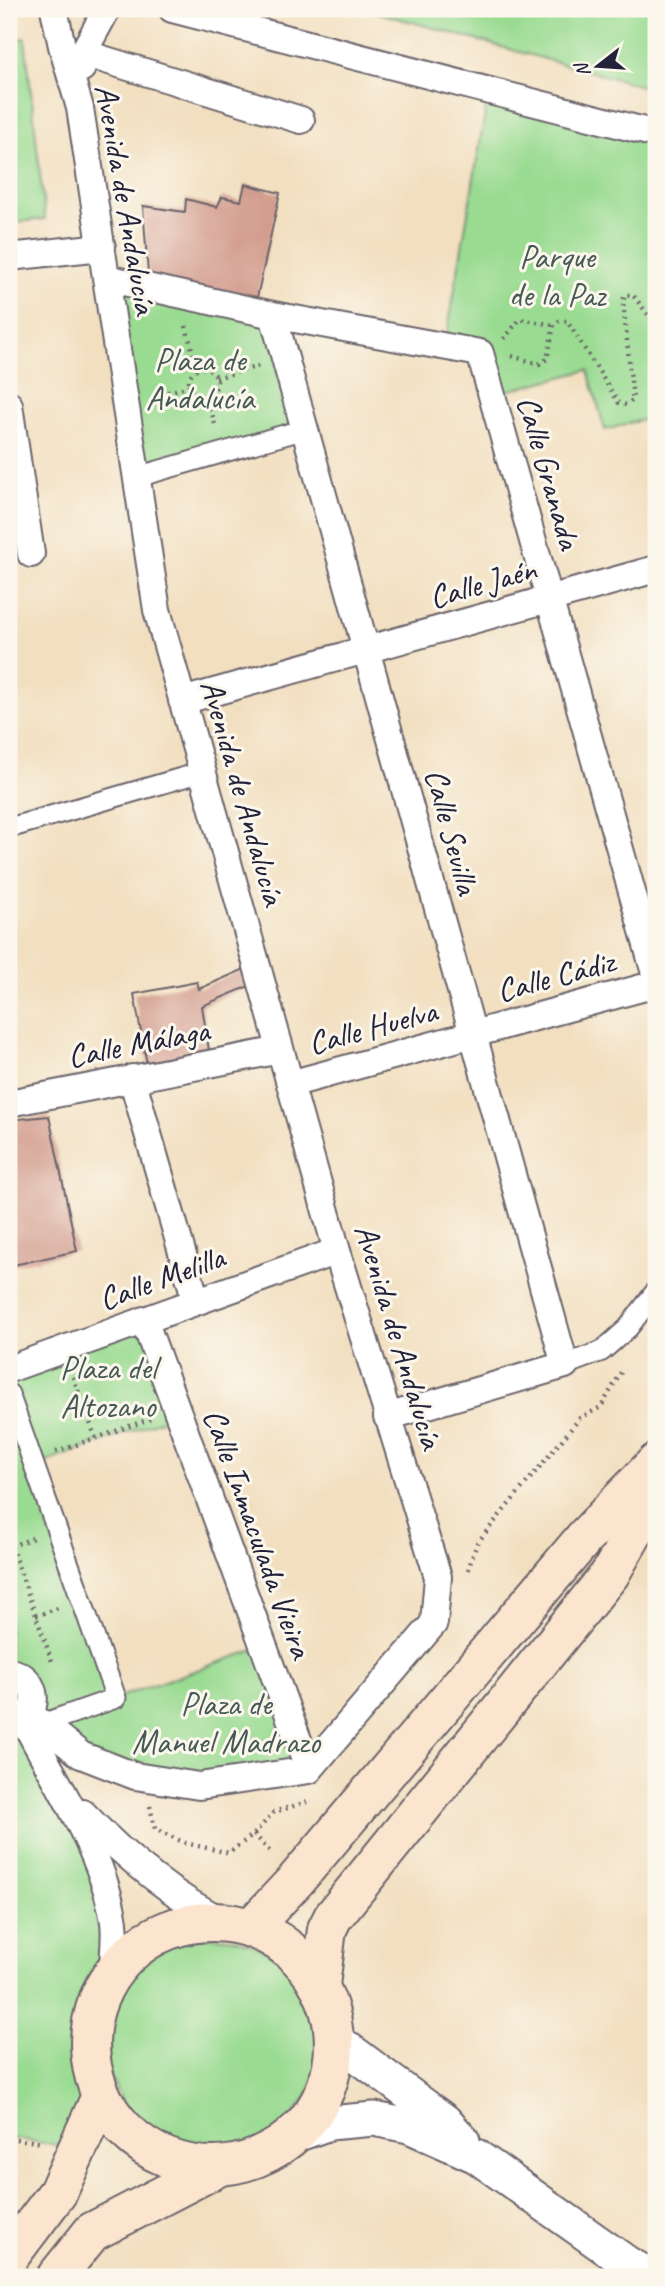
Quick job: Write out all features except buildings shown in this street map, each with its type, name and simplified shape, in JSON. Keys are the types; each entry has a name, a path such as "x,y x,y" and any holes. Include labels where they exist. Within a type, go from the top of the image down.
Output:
{"main road":[{"path":"238,1925 296,1880 584,1537 656,1463"},
{"path":"320,1986 327,1929 333,1917 610,1574 656,1493"},
{"path":"56,2277 92,2232 218,2167 273,2152 296,2134 318,2107 331,2074 335,2039 330,2011 320,1986 302,1961 279,1941 238,1925 193,1922 163,1931 135,1948 113,1971 94,2010 90,2053 93,2075 101,2096 121,2126 149,2150 182,2164 218,2167"},
{"path":"9,2257 58,2192 101,2096"}],"street":[{"name":"Avenida de Andalucía","path":"54,9 80,108 157,610 337,1251 438,1577 434,1623 309,1770"},
{"path":"80,108 83,53 107,9"},
{"path":"172,9 656,134"},
{"path":"83,53 301,120"},
{"path":"9,257 102,247"},
{"path":"106,278 273,315 488,350"},
{"name":"Calle Sevilla","path":"273,315 565,1365"},
{"name":"Calle Granada","path":"488,350 549,599 656,976"},
{"path":"9,405 31,554"},
{"path":"137,477 305,429"},
{"name":"Calle Jaén","path":"182,701 656,569"},
{"path":"9,828 202,772"},
{"name":"Calle Cádiz","path":"472,1035 656,984"},
{"name":"Calle Huelva","path":"290,1084 472,1035"},
{"name":"Calle Málaga","path":"9,1103 281,1050"},
{"path":"131,1078 196,1301"},
{"name":"Calle Melilla","path":"9,1369 337,1251"},
{"path":"387,1417 565,1365 602,1351 628,1328 656,1291"},
{"name":"Calle Inmaculada Vieira","path":"144,1320 309,1770"},
{"path":"9,1394 116,1698 71,1714 26,1721"},
{"path":"9,1672 22,1676 33,1689 34,1706 26,1721"},
{"path":"26,1721 81,1755 135,1776 199,1786 309,1770"},
{"path":"26,1721 85,1833 102,1875 114,1924 113,1971"},
{"path":"60,1789 103,1834 163,1885 203,1911 238,1925"},
{"path":"335,2039 445,2121 476,2156"},
{"path":"296,2134 329,2123 374,2119 409,2126 476,2156 627,2263 653,2277"}],"path":[{"path":"178,295 197,370"},
{"path":"488,350 539,364 547,359 554,325 559,321 567,321 619,403 626,405 633,400 623,301 625,295 633,295 656,325"},
{"path":"488,350 520,319 554,325"},
{"path":"216,378 285,359"},
{"path":"197,370 211,370 216,378 214,390 207,395 198,395 190,386 191,376 197,370"},
{"path":"126,404 190,386"},
{"path":"207,395 223,453"},
{"path":"64,1349 96,1438"},
{"path":"33,1460 176,1410"},
{"path":"9,1540 71,1714"},
{"path":"254,1834 296,1880"}],"green space":[{"path":"365,9 656,9 656,90"},
{"path":"25,38 45,219 9,223 9,40"},
{"name":"Parque de la Paz","path":"489,90 656,134 656,416 605,430 588,370 491,395 480,353 445,347"},
{"name":"Plaza de Andalucía","path":"106,278 273,315 305,429 137,477"},
{"path":"144,1320 178,1414 35,1466 116,1698 263,1647 309,1770 199,1786 81,1755 34,1706 9,1672 9,1369"},
{"path":"16,1724 85,1833 113,1971 98,2002 91,2032 92,2063 101,2096 77,2148 9,2138 9,1725"},
{"path":"213,1937 254,1945 289,1968 312,2003 320,2044 312,2085 289,2120 254,2143 213,2151 172,2143 137,2120 114,2085 106,2044 114,2003 137,1968 172,1945"}],"park label":[{"name":"Plaza del Altozano","path":"108,1386"},
{"name":"Plaza de Manuel Madrazo","path":"226,1722"}]}
